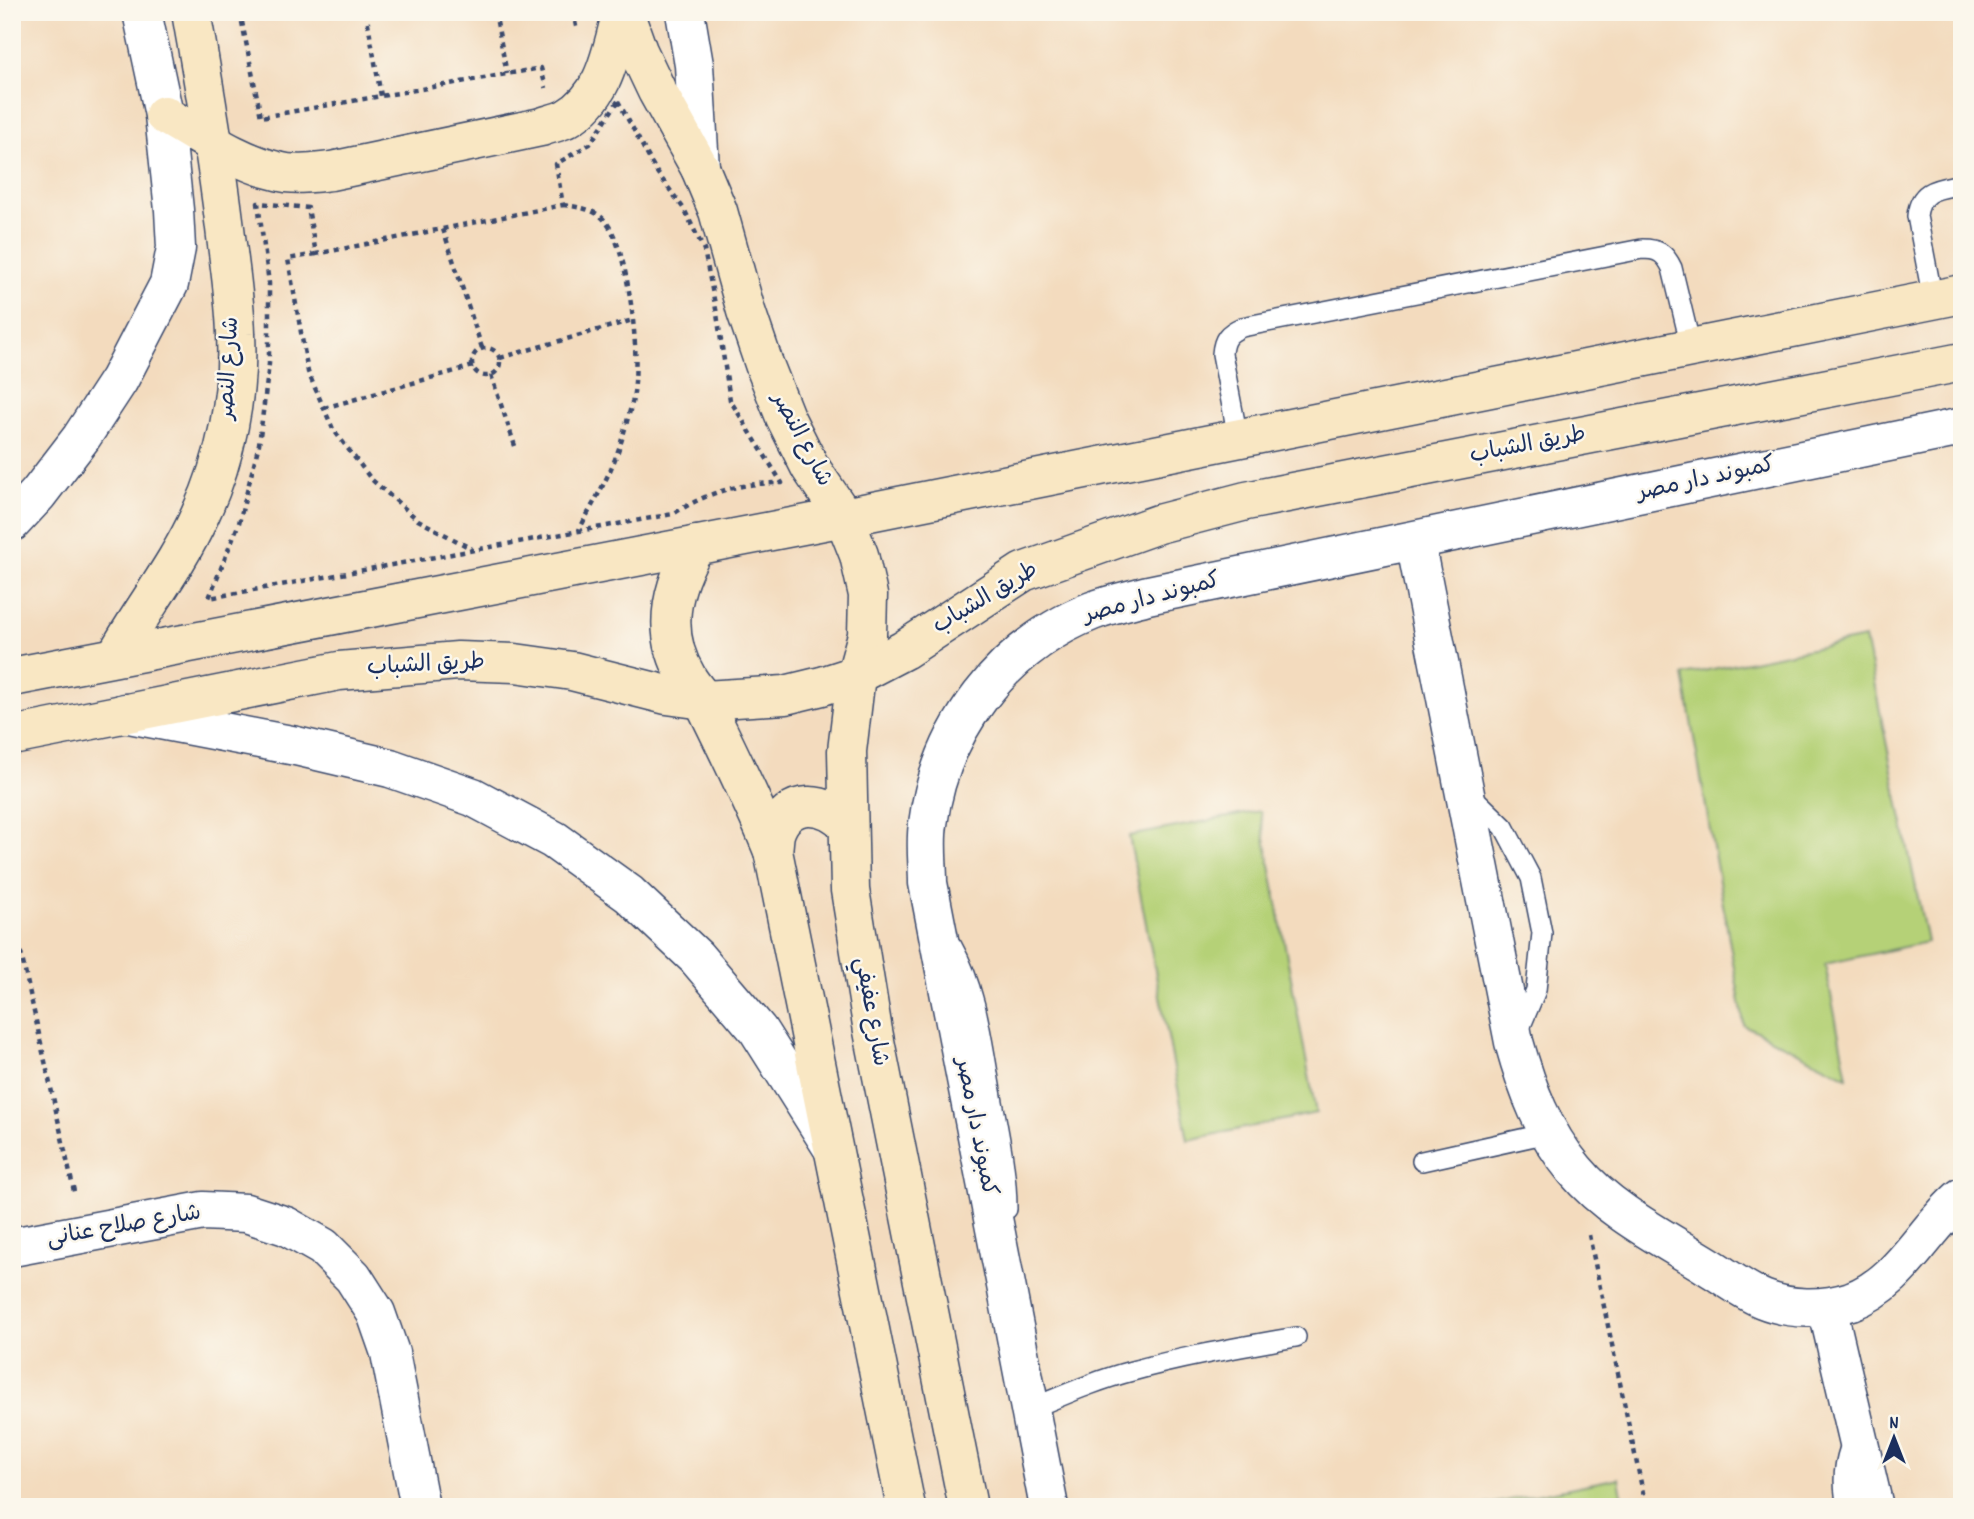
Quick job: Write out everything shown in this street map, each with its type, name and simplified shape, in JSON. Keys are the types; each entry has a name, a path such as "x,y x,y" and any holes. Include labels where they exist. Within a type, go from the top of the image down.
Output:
{"main road":[{"name":"شارع النصر","path":"116,656 138,617 173,568 201,513 222,456 231,408 237,335 215,143 191,12"},
{"path":"164,116 265,168 304,174 331,171 541,127 567,118 589,100 605,77 623,12"},
{"name":"شارع النصر","path":"623,12 657,91 700,168 721,222 764,365 785,416 810,467 844,517"},
{"path":"12,677 844,517 1947,297"},
{"name":"طريق الشباب","path":"12,736 339,671 458,661 515,663 572,671 667,695 704,700 785,695 856,675 904,650 1023,572 1158,524 1283,494 1962,362"},
{"name":"شارع عفيفي","path":"844,517 859,555 868,595 867,635 856,675 847,751 850,890 859,956 968,1507"},
{"path":"696,545 681,569 673,596 671,624 676,652 687,677 704,700 752,799 773,851 906,1507"},
{"path":"773,851 776,832 791,811 803,807 829,808 848,826"}],"street":[{"path":"12,522 38,494 81,438 119,380 169,285 176,247 164,116 142,12"},
{"path":"685,12 694,65 700,168"},
{"name":"كمبوند دار مصر","path":"1050,1503 928,883 927,826 939,770 963,719 998,673 1041,637 1092,611 1148,595 1962,427"},
{"path":"1415,541 1514,1042 1527,1089 1548,1133 1576,1172 1613,1205 1762,1299 1794,1307 1827,1307 1852,1300 1875,1289 1895,1273 1962,1197"},
{"path":"124,713 296,746 390,768 473,797 554,840 629,894 696,957 758,1030 834,1150"},
{"name":"شارع صلاح عنانى","path":"12,1247 203,1211 246,1213 286,1226 323,1247 354,1277 376,1312 390,1353 420,1507"},
{"path":"1827,1307 1874,1507"}],"lane":[{"path":"1947,297 1917,216 1919,204 1926,194 1962,184"},
{"path":"1238,438 1222,354 1223,341 1230,332 1241,327 1642,249 1655,249 1666,256 1672,268 1691,348"},
{"path":"1422,1161 1548,1133"},
{"path":"1030,1409 1129,1371 1296,1337"},
{"path":"1847,1507 1844,1462 1856,1430"}],"path":[{"path":"240,12 261,117 541,68 549,100"},
{"path":"366,12 381,96"},
{"path":"495,12 507,74"},
{"path":"573,12 578,39"},
{"path":"316,254 308,208 258,203 269,297 269,365 261,431 239,523 209,598 673,514 698,499 751,483 782,483 730,400 704,250 684,209 656,171 618,101 590,144 556,164 563,205"},
{"path":"473,550 418,520 371,479 333,429 308,372 288,259 563,205 585,208 605,219 617,238 633,320 637,358 633,400 615,459 578,531"},
{"path":"443,229 482,348"},
{"path":"500,358 633,320"},
{"path":"482,348 490,348 497,352 500,358 500,365 491,375 484,376 473,366 472,358 482,348"},
{"path":"324,408 473,366"},
{"path":"491,375 516,449"},
{"path":"12,913 83,1233"},
{"path":"1576,1172 1646,1507"}],"green space":[{"path":"1865,638 1927,942 1825,964 1847,1077 1744,1025 1683,675"},
{"path":"1260,811 1316,1113 1188,1140 1129,836"},
{"path":"1619,1478 1624,1507 1475,1507"}]}
